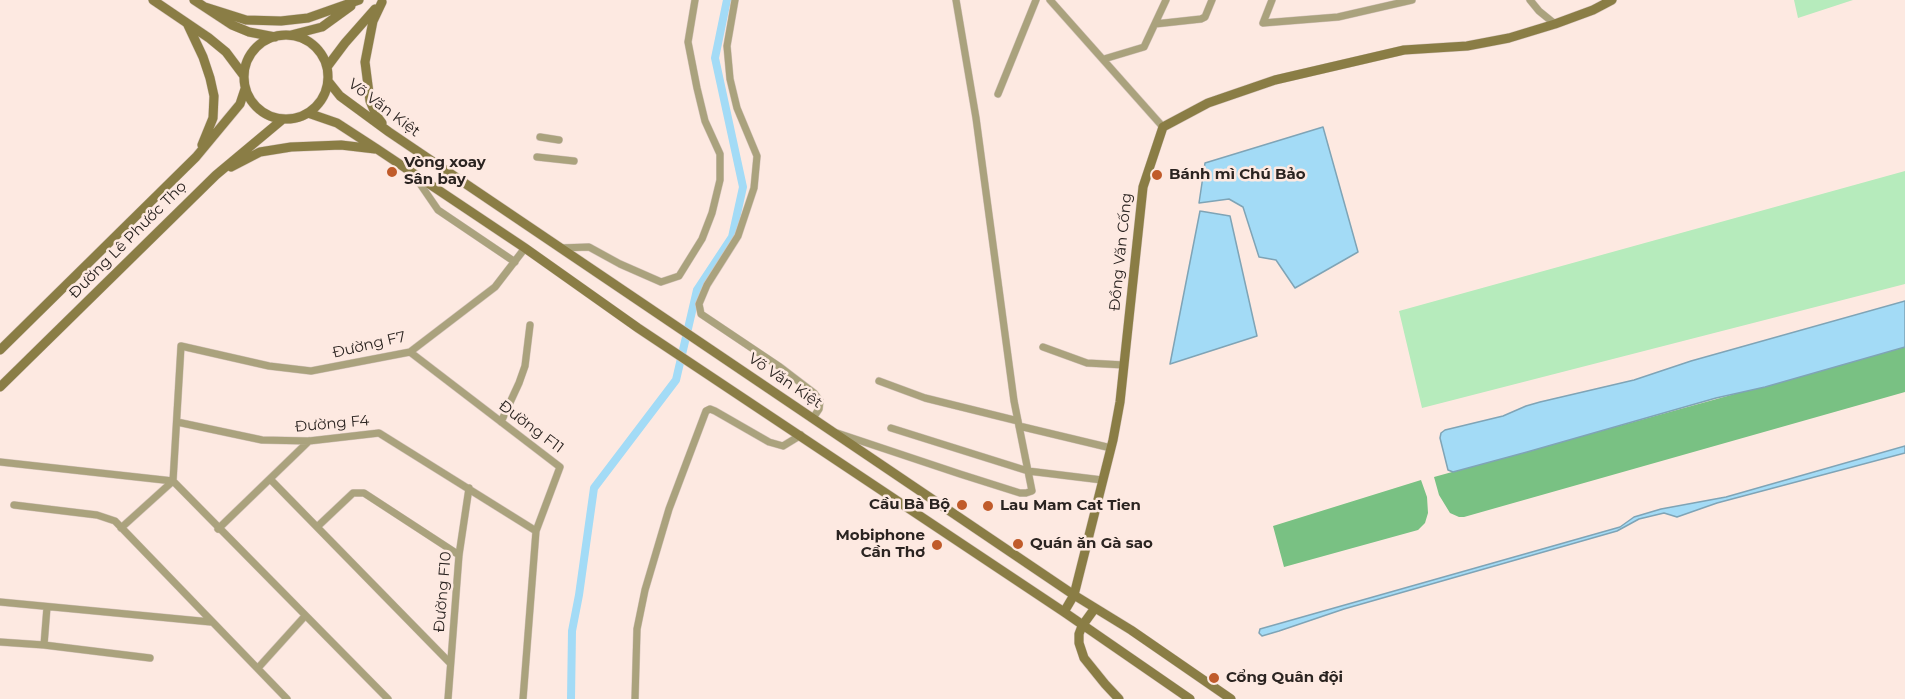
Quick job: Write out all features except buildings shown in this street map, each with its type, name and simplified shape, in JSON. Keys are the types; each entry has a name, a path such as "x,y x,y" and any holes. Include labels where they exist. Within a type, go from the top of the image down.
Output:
{"main road":[{"path":"153,0 226,52 244,76"},
{"path":"194,0 232,25 249,32 275,37 322,27 360,0"},
{"path":"205,7 246,20 281,21 309,18 360,0"},
{"path":"1163,127 1208,103 1275,80 1404,50 1487,43 1509,38 1593,10 1612,0"},
{"path":"327,67 345,43 383,1"},
{"path":"383,1 373,21 365,62 370,101 376,115 389,132"},
{"path":"187,23 203,57 214,96 213,118 196,157"},
{"path":"275,37 263,42 253,51 246,63 245,89 259,110 283,119 296,118 308,113 318,105 325,93 328,81 327,67 322,55 313,45 302,38 288,36"},
{"name":"Võ Văn Kiệt","path":"328,81 340,96 389,132 1231,699"},
{"name":"Đường Lê Phước Thọ","path":"0,350 196,157 240,104 245,89"},
{"path":"308,113 337,123 377,149 525,248 638,328 801,435 1190,699"},
{"name":"Đường Lê Phước Thọ","path":"0,387 216,175 283,119"},
{"name":"Đồng Văn Cống","path":"1064,612 1074,595 1111,448 1120,402 1143,187 1163,127"},
{"path":"216,175 260,152 274,149 341,145 377,149"},
{"path":"1095,608 1082,626 1079,643 1084,658 1119,699"}],"street":[{"path":"560,248 589,247 661,282 679,276 702,239 712,213 720,180 720,154 705,121 696,88 688,42 695,0"},
{"path":"735,0 727,46 730,79 737,108 757,156 754,188 738,236 707,285 699,304 701,314 780,367 814,393 820,401 819,409 813,418"},
{"path":"831,431 1020,493 1026,494 1032,491 1019,424 976,118 956,0"},
{"path":"998,94 1036,0"},
{"path":"1050,0 1163,127"},
{"path":"1104,59 1144,47 1166,0"},
{"path":"1155,24 1201,19 1205,16 1212,0"},
{"path":"1272,0 1263,23 1338,17 1412,0"},
{"path":"1530,0 1555,24"},
{"path":"540,137 559,140"},
{"path":"537,157 574,161"},
{"path":"413,173 438,210 515,262"},
{"name":"Đường F7","path":"177,422 181,346 269,366 311,371 410,352 495,287 525,248"},
{"path":"501,422 525,366 530,325"},
{"path":"1043,347 1088,363 1124,365"},
{"name":"Đường F11","path":"410,352 561,467 536,531 523,699"},
{"path":"879,381 925,398 1111,448"},
{"path":"635,699 637,628 645,590 669,509 706,411 710,409 715,411 770,442 783,446 801,435"},
{"path":"121,528 173,481 177,422"},
{"name":"Đường F4","path":"177,422 262,440 309,441 379,433 536,531"},
{"path":"891,428 1028,471 1102,480"},
{"path":"218,529 309,441"},
{"path":"0,462 173,481 388,699"},
{"path":"270,479 450,663"},
{"name":"Đường F10","path":"448,699 459,555 469,488"},
{"path":"316,527 353,493 364,493 459,555"},
{"path":"14,505 97,515 115,521 287,699"},
{"path":"0,602 211,622"},
{"path":"44,645 47,607"},
{"path":"258,668 305,616"},
{"path":"0,642 150,658"}],"green space":[{"path":"1794,0 1853,0 1798,18"},
{"path":"1905,171 1905,284 1422,408 1399,311"},
{"path":"1905,347 1905,392 1464,517 1450,513 1439,495 1434,477"},
{"path":"1421,480 1427,497 1428,513 1425,523 1418,530 1284,567 1273,526"}],"water":[{"path":"1323,127 1358,252 1295,288 1276,260 1259,257 1243,207 1229,199 1199,203 1205,163"},
{"path":"1200,211 1230,216 1257,336 1170,364"},
{"path":"1905,301 1905,347 1453,472 1448,470 1440,438 1441,433 1445,430 1503,416 1540,402 1634,380 1691,361"},
{"path":"1905,446 1905,453 1717,503 1677,517 1664,513 1639,519 1617,531 1344,609 1262,636 1259,633 1260,629 1620,527 1634,517 1661,509 1726,497"}],"waterway":[{"path":"571,699 572,631 594,488 676,380 697,290 732,237 743,187 715,58 727,0"}],"place":[{"name":"Vòng xoay Sân bay","path":"392,172"},
{"name":"Bánh mì Chú Bảo","path":"1157,175"},
{"name":"Cầu Bà Bộ","path":"962,505"},
{"name":"Lau Mam Cat Tien","path":"988,506"},
{"name":"Quán ăn Gà sao","path":"1018,544"},
{"name":"Mobiphone Cần Thơ","path":"937,545"},
{"name":"Cổng Quân đội","path":"1214,678"}]}
